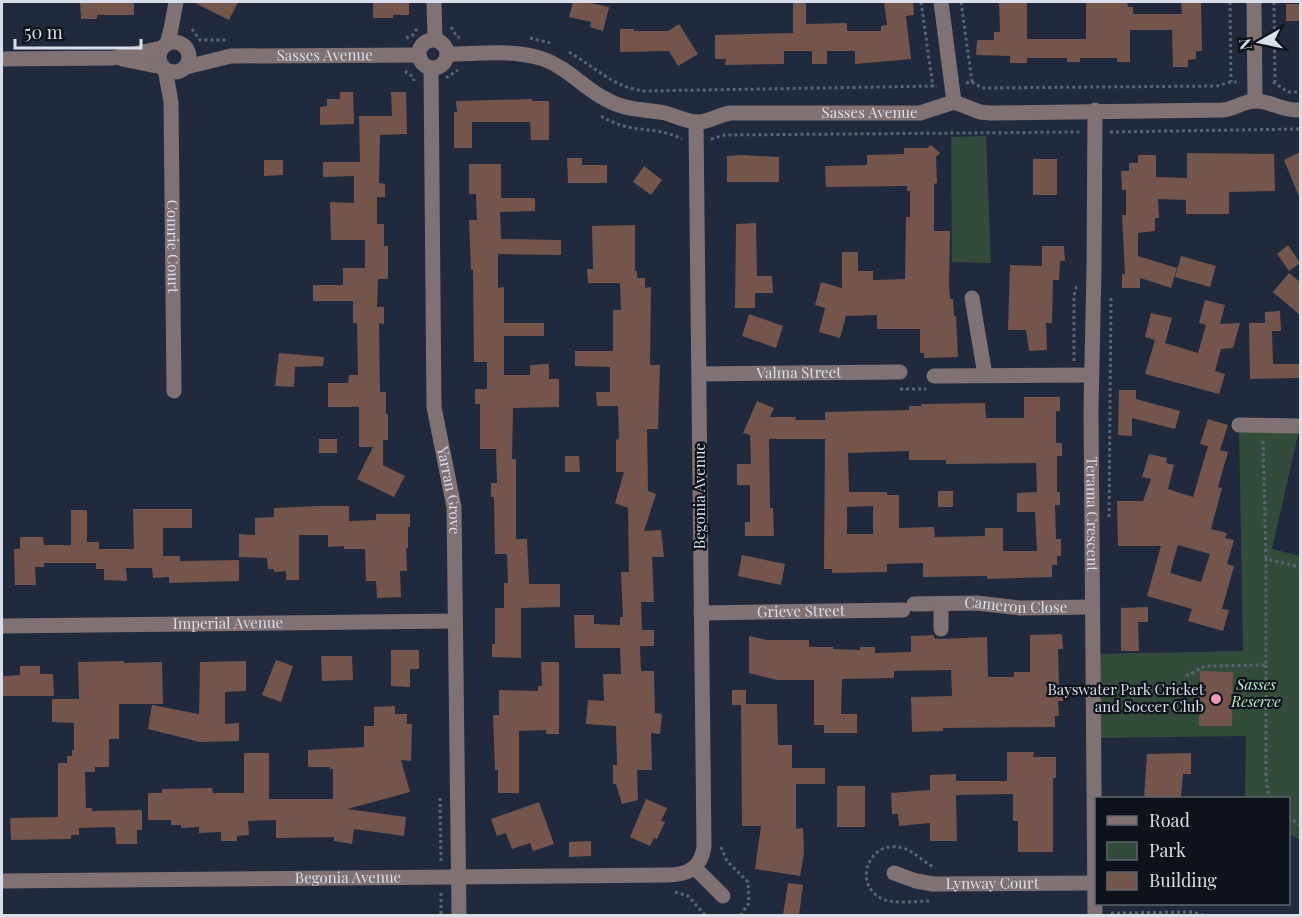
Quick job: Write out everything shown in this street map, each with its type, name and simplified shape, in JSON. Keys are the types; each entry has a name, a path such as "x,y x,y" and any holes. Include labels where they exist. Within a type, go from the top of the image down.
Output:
{"street":[{"path":"434,2 435,40"},
{"path":"941,2 954,102 980,112 1223,110 1255,101 1281,109 1300,110"},
{"path":"1254,2 1255,101"},
{"path":"176,5 189,57 173,69 159,58 176,5"},
{"path":"435,40 445,46 447,54 442,65 431,68 424,65 419,55 426,42 435,40"},
{"path":"164,46 174,42 185,46"},
{"name":"Sasses Avenue","path":"113,58 164,46"},
{"name":"Sasses Avenue","path":"185,46 231,56"},
{"path":"447,54 534,56 561,67 595,93 617,105 636,111 667,114 696,122"},
{"name":"Sasses Avenue","path":"2,59 113,58 173,69 231,56 419,55"},
{"name":"Yarran Grove","path":"431,68 434,407 454,507 459,915"},
{"name":"Comrie Court","path":"173,69 171,102 174,391"},
{"name":"Sasses Avenue","path":"696,122 731,113 920,113 954,102"},
{"name":"Terama Crescent","path":"1095,110 1095,256 1091,375 1095,915"},
{"name":"Begonia Avenue","path":"2,881 675,875 695,868 702,858 704,847 696,122"},
{"path":"972,298 985,375"},
{"name":"Valma Street","path":"699,374 900,372"},
{"path":"934,376 1091,375"},
{"path":"1239,425 1300,426"},
{"name":"Cameron Close","path":"908,607 977,603 1020,608 1092,607"},
{"path":"941,604 941,629"},
{"name":"Grieve Street","path":"701,613 908,607"},
{"name":"Imperial Avenue","path":"2,626 455,621"},
{"path":"695,868 723,896"},
{"name":"Lynway Court","path":"894,873 933,884 1095,883"}],"path":[{"path":"563,49 607,79 637,90 933,87 921,2"},
{"path":"961,2 972,82 980,88 1217,86 1240,82"},
{"path":"1230,2 1231,82"},
{"path":"1274,2 1275,82 1288,92 1300,92"},
{"path":"451,25 457,37 460,37"},
{"path":"525,37 555,45"},
{"path":"447,78 457,70 467,70"},
{"path":"594,111 625,128 672,134 681,139"},
{"path":"1112,143 1112,132 1300,129"},
{"path":"714,139 725,135 1078,132"},
{"path":"1109,522 1111,291"},
{"path":"1263,441 1266,559 1266,776 1268,792 1271,797"},
{"path":"1266,559 1300,567"},
{"path":"1186,676 1205,666 1266,665"},
{"path":"720,840 724,856 748,882 749,903 740,915"},
{"path":"671,891 688,896 706,915"},
{"path":"441,894 441,915"},
{"path":"1111,913 1193,912 1206,915"}],"green space":[{"path":"986,136 991,263 952,262 951,137"},
{"name":"Sasses Reserve","path":"1239,425 1300,426 1272,549 1300,556 1300,840 1290,835 1290,797 1245,797 1246,736 1094,738 1092,654 1243,651"}],"building":[{"path":"80,2 134,2 134,15 97,15 97,19 81,19"},
{"path":"193,2 238,2 229,20"},
{"path":"373,2 409,2 409,15 373,18"},
{"path":"573,2 609,7 603,31 590,27 591,22 569,17"},
{"path":"793,2 806,2 806,24 847,23 847,31 881,31 881,26 887,25 884,2 913,2 914,15 906,16 911,59 855,64 855,51 827,51 827,64 812,64 812,51 784,51 784,64 725,65 726,59 715,59 715,35 793,33"},
{"path":"999,2 1027,2 1027,39 1086,39 1086,3 1127,2 1128,7 1133,7 1133,14 1182,14 1181,2 1201,2 1202,51 1196,51 1196,59 1188,60 1188,67 1173,67 1172,30 1130,30 1130,62 1117,62 1117,58 1080,58 1080,62 1067,62 1067,58 1027,58 1027,63 1010,63 1010,56 976,55 977,40 994,40 994,32 1000,32"},
{"path":"1286,4 1300,4 1300,21 1286,21"},
{"path":"679,24 698,54 678,66 669,51 620,52 620,29 668,31"},
{"path":"340,92 353,92 354,124 320,125 320,107 327,106 327,99 340,99"},
{"path":"391,92 406,92 407,134 380,135 379,183 385,184 385,197 377,197 377,224 384,224 384,246 388,246 388,279 378,279 377,307 384,307 384,324 379,323 380,392 386,392 386,414 388,414 388,440 383,440 383,465 405,476 394,497 357,479 373,447 359,447 359,407 328,407 328,383 348,383 349,375 358,375 357,323 353,323 353,301 313,301 313,285 343,285 343,268 365,268 365,240 331,240 330,202 354,203 354,176 323,177 323,162 360,162 359,116 392,116"},
{"path":"532,99 532,101 549,101 549,140 531,140 530,122 472,122 472,148 454,148 456,101"},
{"path":"931,145 940,153 936,157 934,231 950,231 950,299 953,299 954,316 956,316 958,357 924,358 924,353 920,353 920,329 877,329 877,315 846,316 840,338 819,332 825,308 815,305 821,282 842,288 842,252 858,252 858,271 873,271 873,280 905,279 906,217 910,217 910,191 907,191 907,186 826,187 825,166 867,165 867,155 904,154 904,148 927,148"},
{"path":"1300,152 1300,199 1284,160"},
{"path":"1187,153 1274,154 1275,191 1229,192 1229,214 1186,214 1186,200 1158,199 1159,218 1155,218 1155,231 1138,233 1138,256 1177,268 1171,288 1140,278 1140,288 1122,288 1122,274 1125,274 1122,215 1126,215 1126,190 1122,190 1121,171 1129,171 1129,163 1138,163 1138,155 1156,155 1156,177 1187,178"},
{"path":"727,156 779,157 779,182 727,182"},
{"path":"567,158 582,158 582,165 607,165 607,183 568,183"},
{"path":"1033,159 1057,159 1057,195 1033,195"},
{"path":"264,160 283,160 283,175 264,176"},
{"path":"469,164 501,164 501,198 535,198 535,211 500,212 501,239 561,240 561,255 498,254 498,288 504,287 504,323 544,323 544,336 504,336 504,375 530,375 530,365 549,364 549,379 559,379 559,407 513,408 512,459 516,459 516,539 527,539 529,584 560,584 560,607 521,608 521,658 492,657 492,644 495,644 495,608 504,608 504,583 508,583 507,554 495,554 494,497 491,497 491,483 497,483 496,449 480,449 480,404 475,404 475,389 487,389 487,362 474,362 473,270 471,270 469,220 477,220 476,194 469,194"},
{"path":"644,166 662,180 651,195 633,182"},
{"path":"756,223 757,276 772,276 773,293 755,293 755,308 735,308 736,224"},
{"path":"635,225 635,271 637,271 637,278 645,278 645,288 651,287 650,365 660,365 658,429 647,429 648,491 656,494 644,531 661,530 664,557 652,557 654,602 641,602 642,630 654,630 654,646 640,646 641,671 654,671 655,713 662,714 660,734 651,733 652,770 637,770 638,800 622,804 616,784 613,784 613,765 617,765 616,726 586,724 588,700 604,701 603,674 621,674 620,648 575,648 574,615 594,615 594,624 620,625 620,617 623,617 621,572 629,572 628,508 615,503 624,472 616,472 616,440 619,439 618,406 597,406 596,392 610,392 610,367 575,366 575,351 613,351 613,310 621,310 620,283 588,283 587,269 593,269 592,226"},
{"path":"1288,245 1300,263 1289,271 1277,254"},
{"path":"1042,246 1064,246 1065,261 1060,261 1059,280 1053,280 1052,323 1046,323 1047,350 1029,351 1026,330 1008,330 1010,265 1042,266"},
{"path":"1181,256 1216,266 1210,287 1175,277"},
{"path":"1289,273 1300,282 1300,315 1273,292"},
{"path":"1205,300 1225,305 1220,324 1240,323 1233,348 1221,349 1215,371 1225,374 1219,394 1145,374 1155,340 1145,337 1151,313 1172,318 1165,343 1198,353 1206,325 1199,323"},
{"path":"1280,311 1281,331 1272,331 1273,364 1300,364 1300,378 1250,379 1249,323 1265,323 1265,312"},
{"path":"749,314 783,326 776,348 742,336"},
{"path":"279,353 324,357 323,366 295,367 294,387 275,386"},
{"path":"1119,390 1136,390 1136,399 1180,411 1175,429 1132,418 1132,436 1118,435"},
{"path":"1024,397 1060,397 1060,411 1056,411 1056,443 1062,443 1062,456 1057,456 1057,492 1060,492 1060,505 1055,505 1056,539 1061,539 1061,556 1057,556 1057,565 1052,565 1052,577 987,579 987,576 923,577 923,563 887,564 887,572 832,573 832,569 824,569 825,439 769,439 770,508 773,508 774,536 745,536 745,522 750,522 750,485 737,485 737,464 751,464 750,435 743,433 757,401 774,408 770,417 796,417 795,420 825,420 825,412 909,410 909,406 921,406 921,404 985,403 986,418 1024,418","holes":["909,451 909,460 946,460 946,464 1036,463 1037,492 1017,493 1017,512 1035,512 1037,551 1003,551 1003,528 985,528 985,536 935,537 934,527 899,528 899,495 887,495 887,492 849,492 848,453","873,506 873,534 847,534 847,507"]},
{"path":"1208,419 1228,425 1220,450 1228,452 1218,487 1222,488 1211,529 1227,533 1225,538 1234,540 1227,564 1234,566 1222,609 1229,610 1223,631 1188,621 1192,609 1147,596 1161,546 1118,546 1117,501 1143,501 1151,479 1142,477 1149,454 1167,458 1166,463 1174,465 1168,489 1193,497 1208,446 1200,444","holes":["1178,545 1210,554 1201,582 1170,573"]},
{"path":"319,439 337,439 337,453 319,453"},
{"path":"565,456 579,456 580,472 565,472"},
{"path":"938,491 953,491 953,507 938,507"},
{"path":"349,506 349,521 376,520 376,514 410,514 408,548 406,548 407,571 400,571 401,597 377,598 376,581 366,581 365,549 344,549 344,546 328,547 328,535 299,535 299,580 286,580 286,571 274,572 274,569 268,569 267,558 239,557 239,534 255,535 255,518 274,517 274,508"},
{"path":"133,509 192,509 192,528 163,528 163,556 180,556 180,561 239,560 239,581 169,583 169,577 153,578 152,568 126,568 127,581 104,580 104,569 96,569 96,563 44,563 44,567 35,567 36,585 15,585 14,549 20,549 20,537 43,537 44,545 71,545 71,510 87,510 87,542 99,542 99,549 134,549"},
{"path":"742,555 785,564 781,585 738,576"},
{"path":"1148,607 1148,622 1138,622 1139,651 1121,651 1121,608"},
{"path":"1062,634 1063,649 1058,649 1059,686 1063,686 1063,701 1058,701 1059,716 1055,716 1055,727 943,728 943,731 912,732 911,697 952,696 951,670 894,671 894,678 842,679 841,714 857,714 857,733 824,733 824,725 814,725 814,680 777,680 749,673 749,636 767,640 809,640 809,647 860,650 860,647 875,647 875,653 911,652 911,636 934,635 934,638 940,639 987,637 988,677 1014,677 1014,672 1030,672 1030,635"},
{"path":"391,650 419,650 419,669 410,669 410,687 391,686"},
{"path":"321,656 352,656 353,680 322,681"},
{"path":"276,660 293,666 281,702 262,695"},
{"path":"124,661 124,663 162,662 163,704 119,704 119,739 109,739 109,767 95,767 95,772 85,772 86,808 92,808 92,811 142,810 142,830 137,830 137,844 116,844 115,827 79,828 79,835 71,835 71,839 11,840 10,818 58,817 58,763 67,763 67,756 72,756 74,723 52,722 52,699 79,699 78,662"},
{"path":"246,661 246,691 225,692 225,724 239,723 239,741 200,742 148,729 152,705 199,714 200,662"},
{"path":"541,662 559,662 559,734 546,734 546,730 519,731 519,793 498,793 493,715 499,715 499,690 538,691 538,686 542,686"},
{"path":"20,666 40,666 40,674 53,674 54,696 2,696 2,676 20,675"},
{"name":"Bayswater Park Cricket and Soccer Club","path":"1200,671 1233,672 1232,726 1199,726"},
{"path":"732,690 746,690 746,704 777,704 778,745 792,745 792,768 825,768 825,784 796,784 796,829 803,828 804,853 800,876 755,869 761,826 742,826 741,705 732,705"},
{"path":"395,706 395,714 407,714 407,724 412,724 411,761 401,760 410,792 347,809 406,817 404,836 354,829 352,844 334,841 334,837 276,838 276,820 248,821 249,835 237,836 237,841 221,841 221,832 199,833 199,827 181,828 181,825 171,825 171,820 148,820 148,793 162,793 162,789 212,788 213,793 244,793 244,753 269,753 269,799 333,799 333,769 308,767 308,750 364,747 364,726 374,726 374,707"},
{"path":"1007,752 1034,752 1033,757 1056,757 1056,778 1053,778 1053,852 1018,852 1018,821 1013,821 1013,794 956,795 957,841 930,841 930,823 899,826 898,814 892,814 891,793 930,790 930,775 956,774 956,781 1007,781"},
{"path":"1191,753 1191,774 1183,774 1181,797 1144,797 1147,754"},
{"path":"837,786 865,786 865,827 837,827"},
{"path":"646,799 667,808 661,821 665,822 657,839 654,838 650,846 630,837"},
{"path":"539,802 554,844 533,851 530,843 512,849 506,833 497,836 491,819"},
{"path":"591,841 591,856 569,857 569,842"},
{"path":"788,883 803,885 799,915 783,915"}],"place":[{"name":"Bayswater Park Cricket and Soccer Club","path":"1216,699"}]}
